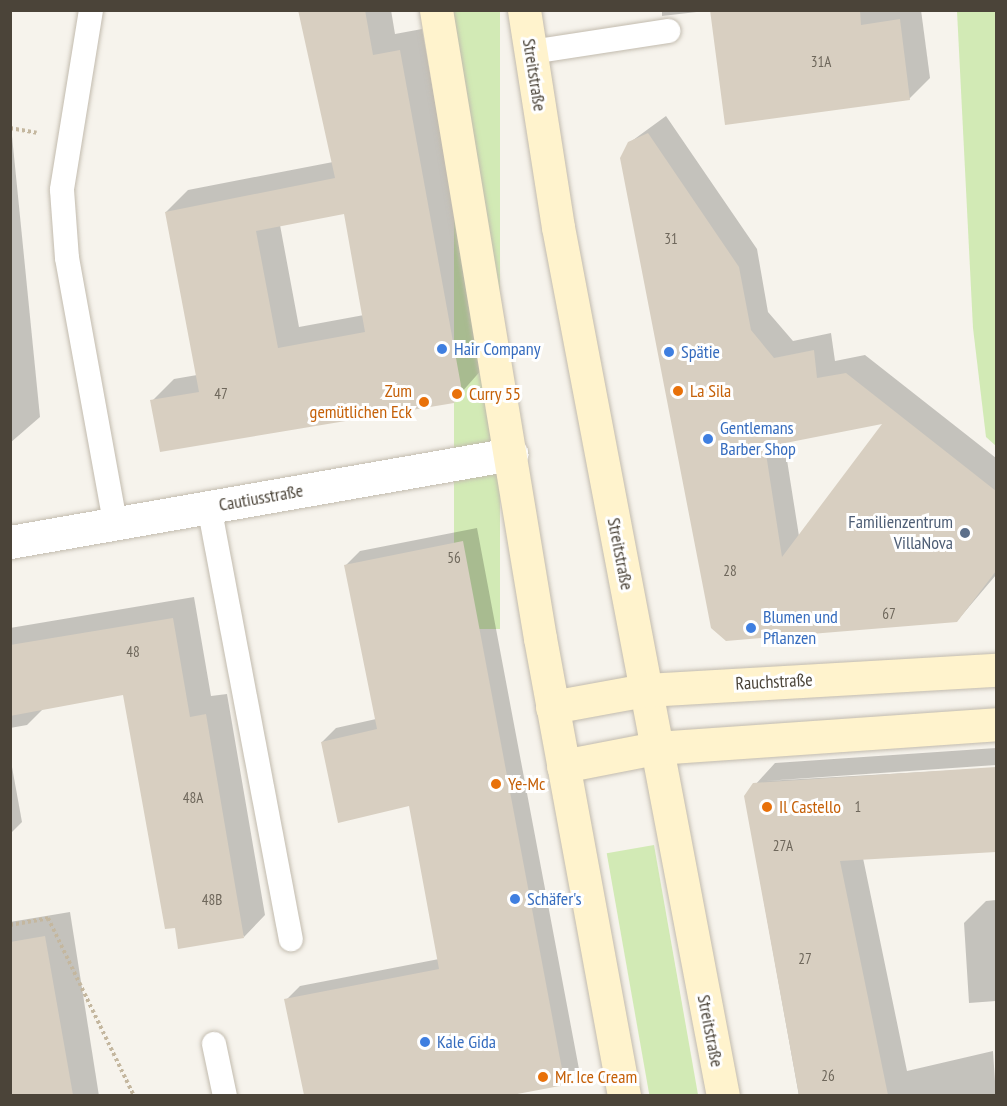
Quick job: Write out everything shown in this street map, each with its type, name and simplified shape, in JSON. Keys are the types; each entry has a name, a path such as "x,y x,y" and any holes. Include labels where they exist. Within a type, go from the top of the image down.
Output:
{"main road":[{"path":"436,10 552,707 622,1095"},
{"name":"Streitstraße","path":"524,10 656,748 723,1095"},
{"name":"Rauchstraße","path":"552,707 646,690 996,670"},
{"path":"563,766 656,748 996,724"}],"street":[{"name":"Cautiusstraße","path":"10,542 511,454"}],"lane":[{"path":"91,10 62,190 67,258 115,523"},
{"path":"531,52 668,31"},
{"path":"209,507 291,939"},
{"path":"214,1044 225,1095"}],"path":[{"path":"10,925 48,918 134,1095"}],"green space":[{"path":"454,11 500,11 500,629 454,629"},
{"path":"957,11 996,11 996,446 986,437 973,328"},
{"path":"654,845 698,1095 650,1096 607,853"}],"building":[{"path":"298,10 365,10 373,55 400,50 462,391 454,403 160,452 150,400 199,392 165,212 335,178","holes":["344,214 365,332 278,348 256,231"]},
{"path":"710,10 860,10 861,25 900,19 910,100 725,125"},
{"path":"648,133 739,267 751,330 774,358 814,350 817,378 846,373 996,491 996,571 957,622 726,641 711,628 620,158 628,142","holes":["882,424 782,557 765,447"]},
{"path":"463,541 565,1085 512,1095 304,1095 284,999 439,969 409,806 338,823 321,742 377,729 344,565"},
{"path":"173,618 190,717 206,714 244,938 178,949 175,928 165,929 123,695 10,716 10,645"},
{"path":"996,767 996,852 840,861 888,1095 799,1095 744,796 753,783"},
{"path":"45,936 73,1095 10,1095 10,942"}],"place":[{"name":"Hair Company","path":"442,349"},
{"name":"Spätie","path":"669,352"},
{"name":"La Sila","path":"678,391"},
{"name":"Curry 55","path":"457,394"},
{"name":"Zum gemütlichen Eck","path":"424,402"},
{"name":"Gentlemans Barber Shop","path":"708,439"},
{"name":"Familienzentrum VillaNova","path":"965,533"},
{"name":"Blumen und Pflanzen","path":"751,628"},
{"name":"Ye-Mc","path":"496,784"},
{"name":"Il Castello","path":"767,807"},
{"name":"Schäfer's","path":"515,899"},
{"name":"Kale Gida","path":"425,1042"},
{"name":"Mr. Ice Cream","path":"543,1077"}]}
